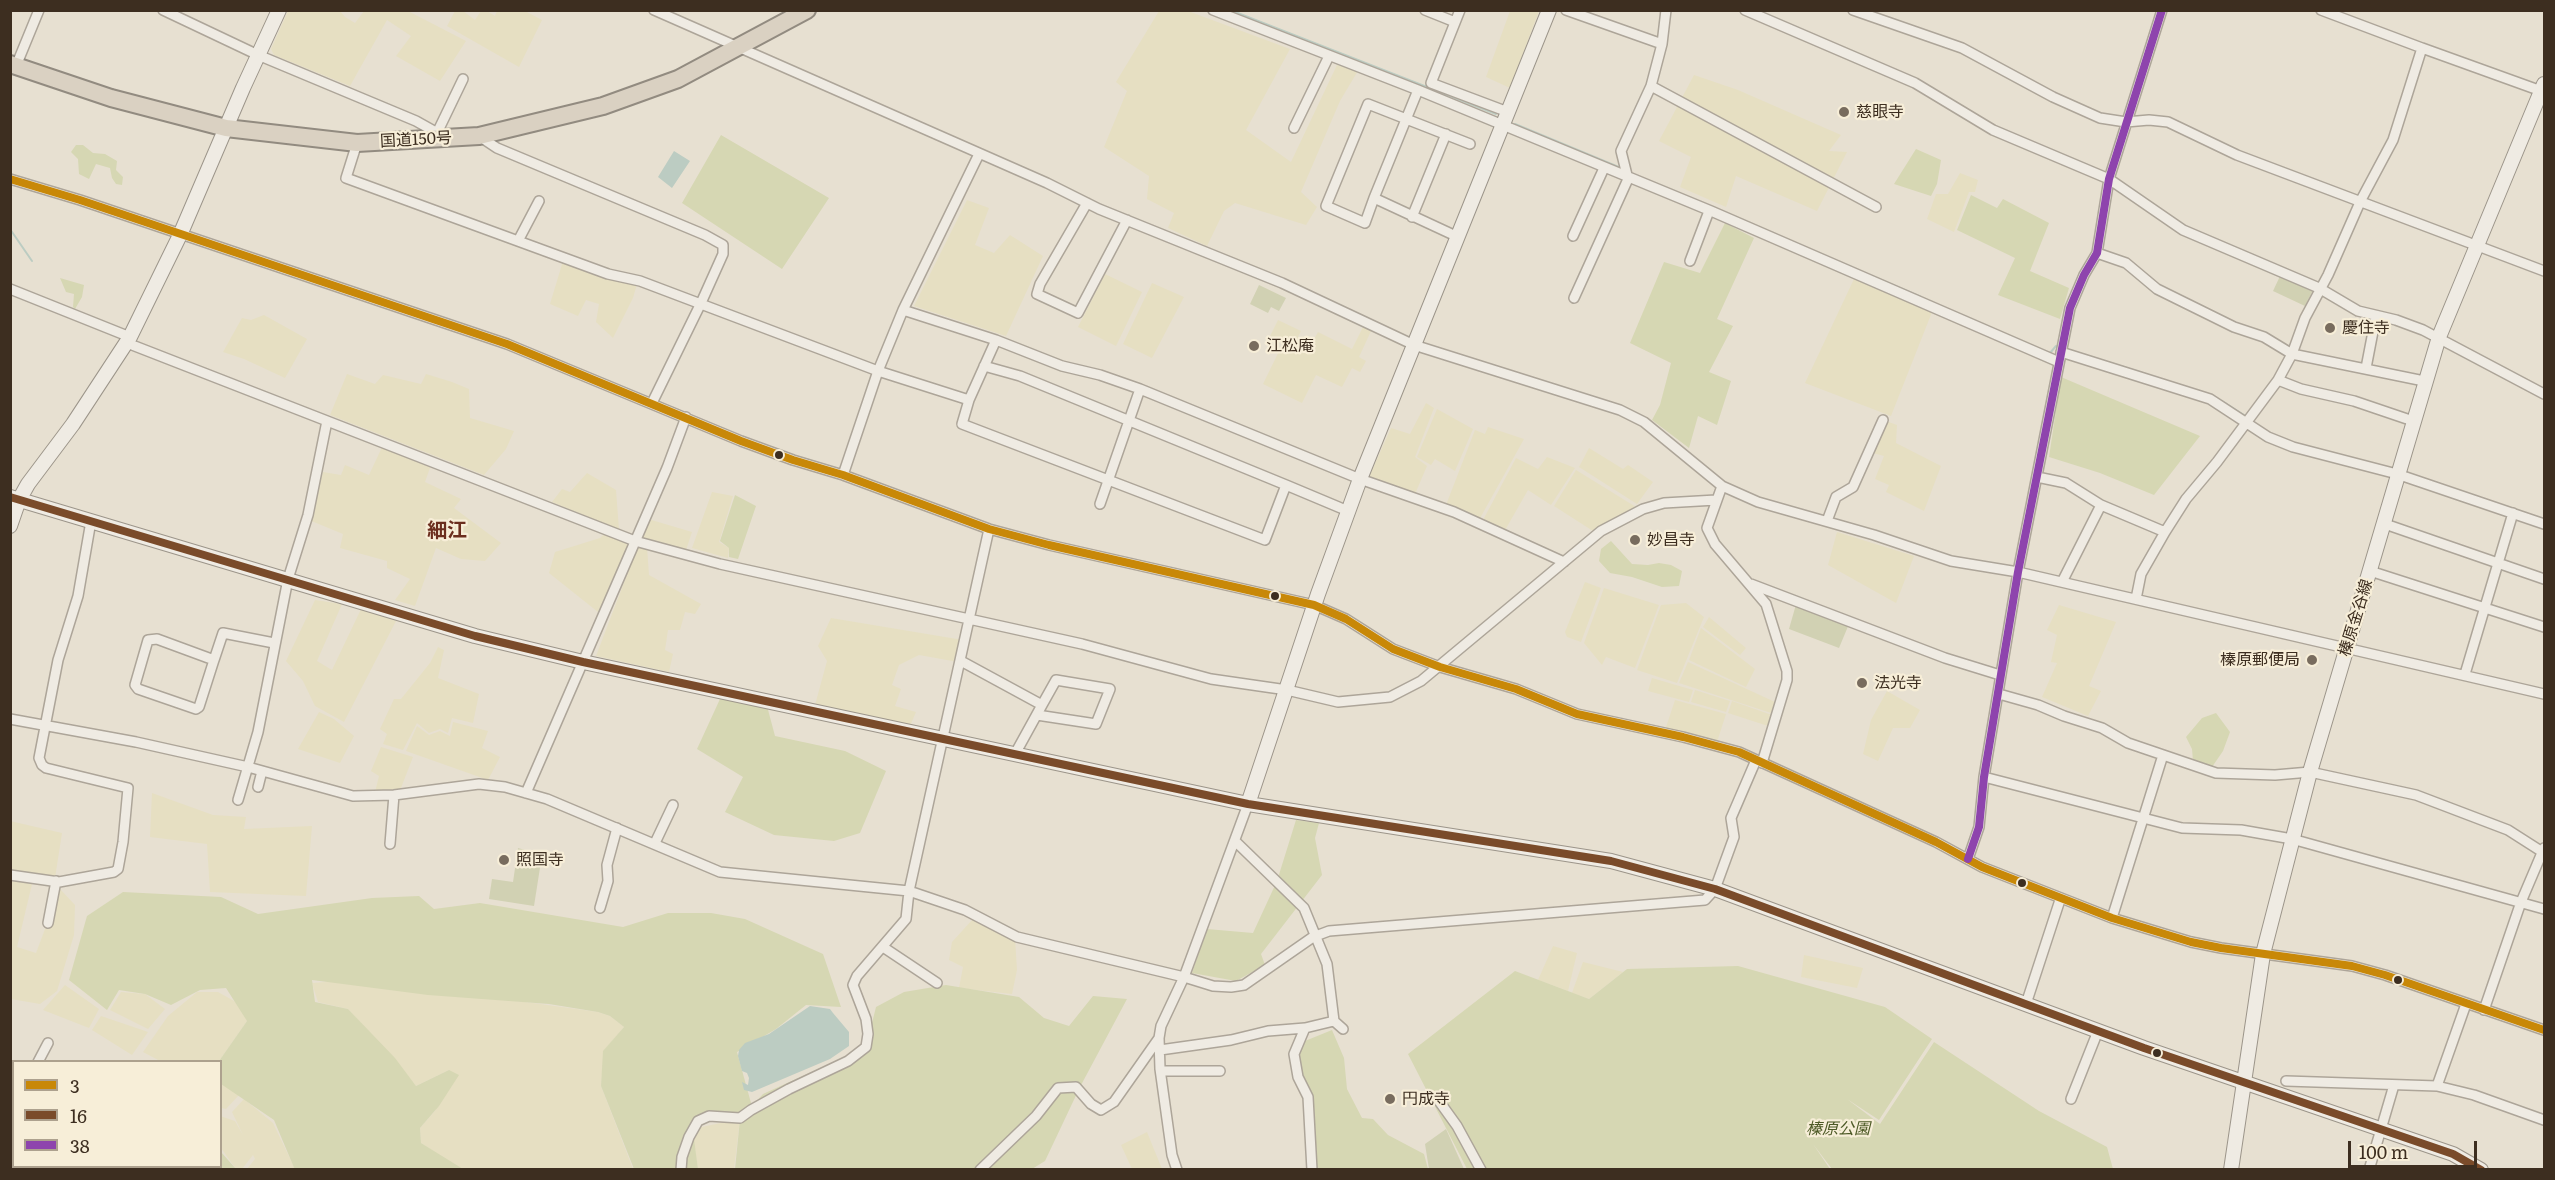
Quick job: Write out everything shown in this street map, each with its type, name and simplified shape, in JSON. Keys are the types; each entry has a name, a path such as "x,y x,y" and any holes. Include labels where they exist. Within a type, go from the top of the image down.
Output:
{"highway":[{"name":"国道150号","path":"13,65 111,98 226,128 357,143 441,135 479,136 603,105 678,79 807,10"}],"street":[{"path":"13,65 39,10"},
{"path":"163,10 258,55 416,121 441,135 463,79"},
{"path":"10,526 15,498 28,484 100,386 129,340 180,235 279,10"},
{"path":"654,10 740,46 1087,203 1282,283 1414,345 1620,410 1644,422 1722,486 1758,502 1827,521 1951,561 2018,572 2544,694"},
{"path":"1213,10 1418,90 1506,118"},
{"path":"1425,10 1455,21"},
{"path":"1460,10 1431,83 1604,168 2060,357 2210,399 2268,437 2293,447 2397,474 2544,524"},
{"path":"980,1170 1036,1116 1058,1088 1076,1087 1091,1104 1101,1110 1114,1102 1159,1038 1167,1011 1185,977 1235,841 1314,604 1360,478 1550,10"},
{"path":"1566,10 1662,44"},
{"path":"1574,298 1628,179 1621,150 1651,86 1662,44 1666,10"},
{"path":"1745,10 1915,83 1993,130 2109,179 2183,230 2319,288 2358,311 2396,320 2439,338 2544,393"},
{"path":"1968,859 1979,827 1984,777 2018,572 2070,308 2084,275 2097,253 2109,179 2162,10"},
{"path":"2321,10 2422,48 2544,89"},
{"path":"1854,11 1962,48 2053,97 2100,118 2126,122 2149,120 2168,122 2237,155 2544,271"},
{"path":"2136,599 2141,574 2165,531 2186,499 2217,462 2278,380 2292,354 2319,288 2393,140 2422,48"},
{"path":"1294,128 1329,56"},
{"path":"1651,86 1876,207"},
{"name":"榛原金谷線","path":"2231,1170 2242,1083 2264,954 2310,772 2385,524 2424,381 2498,191 2544,89"},
{"path":"1418,90 1407,118 1374,198 1365,223 1326,207 1368,104 1407,118 1470,144"},
{"path":"1412,217 1446,134"},
{"path":"479,136 496,148 723,245 723,254 701,303 652,403"},
{"path":"357,143 346,178 608,274 640,281 701,303 878,371 969,400"},
{"path":"843,475 878,371 903,309 979,154"},
{"path":"1573,236 1604,168"},
{"path":"10,179 80,200 507,344 782,456 843,475 988,529 1049,545 1314,604 1346,619 1393,649 1440,668 1516,689 1577,714 1712,744 1759,762 2060,900 2112,918 2191,942 2352,966 2385,975 2544,1030"},
{"path":"1374,198 1458,237"},
{"path":"518,241 539,201"},
{"path":"1087,203 1036,294 1078,313 1127,220"},
{"path":"1690,261 1709,211"},
{"path":"2097,253 2126,263 2157,289 2234,327 2264,337 2292,354 2424,381"},
{"path":"10,289 327,421 635,541 720,564 1082,644 1211,679 1287,690 1338,702 1390,697 1421,681 1440,668 1601,531 1643,509 1664,503 1716,501"},
{"path":"903,309 996,340 1062,366 1140,389 1360,478 1454,512 1564,562"},
{"path":"2366,368 2376,316"},
{"path":"996,340 969,400 962,424 1265,540 1286,485"},
{"path":"984,366 1020,376 1348,511"},
{"path":"2278,380 2301,389 2354,401 2413,421"},
{"path":"1100,504 1140,389"},
{"path":"526,792 686,417"},
{"path":"1827,521 1836,497 1853,487 1883,420"},
{"path":"238,800 258,732 288,579 308,515 327,421"},
{"path":"2037,477 2066,483 2101,506 2165,531"},
{"path":"10,719 45,724 248,767 353,796 394,795 479,784 526,792 655,843 720,872 909,891 965,910 1017,937 1185,977 1213,986 1231,987 1244,985 1317,935 1329,931 1705,900 1715,890 1734,837 1731,818 1759,762 1787,680 1787,671 1766,604 1715,543 1707,528 1722,486"},
{"path":"15,498 475,636 583,662 1248,804 1611,861 1715,890 2242,1083 2453,1154 2481,1170"},
{"path":"2062,582 2101,506"},
{"path":"2465,674 2513,513"},
{"path":"10,875 56,881 114,872 118,869 128,788 42,765 39,758 58,660 78,596 90,521"},
{"path":"2385,524 2544,579"},
{"path":"681,1170 682,1157 698,1121 709,1116 740,1118 789,1089 830,1071 861,1053 866,1047 868,1034 866,1019 853,985 857,976 906,919 909,891 971,618 988,529"},
{"path":"2370,571 2485,606 2544,627"},
{"path":"1751,584 1945,658 2001,675"},
{"path":"214,660 157,639 148,640 135,685 138,689 195,709 199,707 224,633 274,643"},
{"path":"961,661 1042,705"},
{"path":"1016,754 1042,705 1056,681 1110,689 1096,724 1037,715"},
{"path":"1999,694 2102,728 2128,743 2216,773 2275,775 2310,772 2415,795 2508,830 2544,850 2522,902 2484,1010"},
{"path":"2112,918 2163,755"},
{"path":"258,787 262,771"},
{"path":"1984,777 2182,828 2241,830 2292,839 2544,909"},
{"path":"390,844 394,795"},
{"path":"655,843 673,806"},
{"path":"600,908 608,881 607,865 617,828"},
{"path":"1235,841 1304,908 1327,964 1334,1021 1343,1029"},
{"path":"48,923 56,881"},
{"path":"2026,1004 2060,900"},
{"path":"883,947 937,983"},
{"path":"2437,1086 2466,1004"},
{"path":"1160,1050 1231,1040 1268,1031 1305,1028 1334,1021"},
{"path":"1305,1028 1294,1054 1298,1077 1308,1097 1312,1170"},
{"path":"2071,1099 2098,1031"},
{"path":"1159,1038 1172,1155 1177,1170"},
{"path":"39,1060 48,1043"},
{"path":"1161,1071 1220,1071"},
{"path":"2286,1081 2437,1086 2474,1095 2544,1120"},
{"path":"2368,1170 2394,1085"},
{"path":"1439,1101 1457,1126 1481,1170"}],"shaded area":[{"path":"288,11 340,11 355,23 364,11 408,11 466,41 440,81 396,56 411,36 387,20 350,86 274,55 271,49"},
{"path":"455,11 463,11 475,20 481,11 487,11 495,16 497,11 525,11 542,20 519,67 447,26"},
{"path":"1159,11 1188,11 1290,49 1246,130 1291,162 1337,65 1359,69 1340,101 1301,192 1317,207 1306,225 1235,203 1224,211 1207,246 1168,228 1174,213 1147,199 1149,176 1104,147 1127,91 1116,82"},
{"path":"1510,11 1539,11 1510,88 1486,77"},
{"path":"1694,75 1738,90 1841,135 1829,151 1847,152 1817,211 1736,176 1726,207 1680,187 1691,157 1659,141"},
{"path":"674,151 690,161 672,188 658,177"},
{"path":"1960,173 1978,180 1975,192 1969,192 1954,232 1927,219 1936,194 1948,194"},
{"path":"967,200 989,208 975,245 994,253 1010,235 1043,256 1006,336 914,306"},
{"path":"563,261 637,284 633,298 613,338 596,322 599,304 586,300 578,316 550,304"},
{"path":"1105,274 1142,292 1116,346 1078,327"},
{"path":"1854,279 1932,312 1891,416 1805,383"},
{"path":"1152,283 1184,297 1152,358 1123,344"},
{"path":"264,315 307,339 285,378 223,352 242,318 251,320"},
{"path":"1278,320 1301,331 1298,337 1312,343 1318,332 1352,349 1363,327 1371,331 1359,357 1366,361 1360,372 1352,368 1342,387 1316,375 1302,403 1263,384 1283,343 1270,336"},
{"path":"347,374 375,384 383,375 421,384 426,374 452,382 469,389 470,418 514,431 506,449 484,475 330,415"},
{"path":"1426,403 1434,408 1415,457 1427,466 1415,494 1369,477 1391,428 1410,434"},
{"path":"1437,409 1473,429 1455,471 1435,459 1431,465 1417,457"},
{"path":"1883,420 1897,425 1896,443 1941,466 1924,511 1886,492 1889,485 1875,479 1884,456 1873,453"},
{"path":"1488,427 1524,439 1479,520 1446,505 1475,430 1485,434"},
{"path":"384,443 431,465 425,482 461,499 454,508 501,543 485,561 461,559 436,548 415,606 395,600 410,579 387,568 387,561 340,548 343,534 309,520 323,472 341,475 345,465 369,475"},
{"path":"1589,448 1623,469 1628,465 1653,482 1637,504 1579,467"},
{"path":"1547,457 1575,468 1551,505 1528,490 1504,532 1482,522 1516,458 1538,469"},
{"path":"1576,470 1636,507 1593,531 1554,506"},
{"path":"587,473 616,490 619,530 552,502 562,489 570,492"},
{"path":"712,492 733,496 719,542 729,548 728,558 692,548"},
{"path":"648,519 692,532 686,550 641,540"},
{"path":"607,532 631,543 598,612 549,573 555,552 600,538"},
{"path":"1837,532 1914,556 1896,603 1828,565"},
{"path":"638,546 647,547 649,575 701,604 695,614 685,612 680,630 668,630 665,650 673,654 669,672 596,656"},
{"path":"1585,582 1601,588 1581,642 1567,637 1565,632"},
{"path":"1604,588 1659,605 1635,668 1606,657 1602,665 1584,643"},
{"path":"315,600 342,604 317,661 332,670 362,607 396,621 344,722 315,706 303,681 286,661"},
{"path":"1686,603 1704,617 1677,683 1637,670 1661,605"},
{"path":"2059,605 2116,622 2089,686 2101,691 2088,716 2042,697 2057,663 2051,662 2057,635 2047,630"},
{"path":"1709,617 1746,648 1740,655 1703,627"},
{"path":"831,618 963,640 958,662 919,655 899,665 892,685 901,689 895,706 916,712 910,726 815,705 827,661 818,646"},
{"path":"1701,628 1755,669 1746,687 1689,660"},
{"path":"438,647 444,650 438,678 479,694 473,723 452,718 448,733 440,729 429,733 417,723 403,750 383,744 387,734 380,729 394,699 401,699 430,663"},
{"path":"1688,662 1775,702 1771,713 1679,683"},
{"path":"1652,678 1693,690 1689,702 1648,691"},
{"path":"1695,690 1730,701 1726,712 1691,702"},
{"path":"1887,691 1920,710 1910,728 1893,728 1878,761 1863,754 1871,720"},
{"path":"1675,700 1726,714 1717,742 1664,733"},
{"path":"1732,701 1772,715 1768,726 1728,713"},
{"path":"319,712 334,719 354,736 340,763 298,749"},
{"path":"453,722 488,731 482,748 500,757 488,780 406,751 417,726 429,735 440,731 450,736"},
{"path":"381,747 413,757 399,793 375,792 379,776 371,771"},
{"path":"152,793 213,815 246,817 244,829 312,826 306,896 210,892 207,844 150,837"},
{"path":"10,821 62,833 55,878 11,871"},
{"path":"11,879 32,884 17,947 36,953 60,889 75,905 74,935 57,991 40,1004 11,999"},
{"path":"973,919 1015,939 1017,970 1012,994 959,988 963,967 949,960 952,942"},
{"path":"1553,946 1577,953 1568,991 1538,980"},
{"path":"1804,955 1863,968 1857,988 1801,977"},
{"path":"1583,962 1623,972 1589,999 1572,993"},
{"path":"341,981 533,1003 598,1012 610,1016 624,1027 604,1051 601,1086 633,1169 462,1169 445,1159 421,1143 420,1128 435,1111 449,1070 416,1086 348,1009 318,1002 312,983"},
{"path":"65,985 99,1009 89,1028 43,1010"},
{"path":"121,992 145,994 165,1009 148,1029 110,1010"},
{"path":"197,992 218,992 243,1006 247,1021 220,1060 158,1060 143,1052 168,1016"},
{"path":"810,1006 830,1009 849,1032 849,1046 830,1059 752,1092 744,1090 742,1082 748,1085 749,1078 747,1073 742,1071 738,1056 739,1050 745,1043 769,1034"},
{"path":"101,1016 148,1032 132,1055 92,1030"},
{"path":"222,1082 239,1095 226,1109 222,1108"},
{"path":"244,1099 273,1123 295,1169 247,1169 255,1159 253,1155 242,1169 236,1169 222,1149 222,1117 235,1121 243,1135 232,1112"},
{"path":"740,1119 734,1169 698,1169 692,1129"},
{"path":"1147,1132 1162,1169 1132,1169 1121,1145"}],"green space":[{"path":"721,135 829,198 782,269 682,203"},
{"path":"76,145 83,145 93,153 105,154 117,161 116,170 123,177 122,185 116,184 110,168 96,164 89,179 79,174 78,159 71,152"},
{"path":"1916,149 1941,160 1937,184 1931,196 1894,184"},
{"path":"1971,195 1997,208 2003,199 2049,223 2030,271 2069,288 2060,319 1998,295 2015,258 1957,230"},
{"path":"1725,223 1754,238 1717,319 1733,326 1709,372 1731,381 1717,425 1698,416 1689,448 1652,420 1660,405 1671,363 1630,343 1664,262 1700,273"},
{"path":"2281,274 2313,290 2305,306 2273,291"},
{"path":"60,278 84,285 82,297 75,309 73,307 74,294 66,292"},
{"path":"1259,285 1286,298 1279,311 1271,307 1268,313 1250,304"},
{"path":"2061,377 2200,436 2154,495 2100,473 2049,457"},
{"path":"735,495 756,506 738,559 729,557 729,548 720,541"},
{"path":"1611,541 1632,564 1659,563 1671,565 1682,571 1679,586 1662,587 1632,577 1610,573 1599,561 1601,549"},
{"path":"1797,601 1849,624 1839,648 1789,629"},
{"path":"720,699 767,706 775,736 845,751 886,771 860,833 834,841 774,835 725,812 743,777 697,749"},
{"path":"2216,713 2230,732 2223,751 2212,767 2193,761 2192,749 2186,737 2202,718"},
{"path":"1296,820 1319,823 1315,838 1322,875 1261,954 1265,965 1236,981 1192,973 1207,929 1253,933 1277,881"},
{"path":"518,848 542,855 534,906 489,899 492,879 513,882"},
{"path":"123,892 221,897 258,914 372,898 419,896 434,909 480,903 623,927 668,913 711,913 745,919 823,954 841,1007 806,1005 776,1029 737,1052 751,1103 740,1118 692,1124 698,1169 634,1169 601,1086 603,1051 624,1027 610,1016 549,1004 428,995 312,980 315,1002 348,1009 395,1058 416,1086 449,1070 459,1075 439,1106 420,1128 421,1143 463,1169 295,1170 274,1120 222,1085 222,1060 220,1060 247,1021 226,988 200,990 171,1005 145,994 119,990 107,1010 69,980 87,916"},
{"name":"榛原公園","path":"1738,966 1885,1007 1932,1039 1879,1120 1847,1099 1880,1124 1934,1042 2039,1111 2107,1147 2113,1169 1832,1169 1813,1144 1830,1169 1467,1169 1408,1054 1515,971 1589,999 1627,969"},
{"path":"946,985 1019,997 1044,1018 1069,1026 1093,996 1127,999 1080,1087 1045,1161 1032,1169 735,1169 740,1119 763,1094 842,1058 865,1051 876,1007 904,992"},
{"path":"1332,1030 1344,1058 1347,1089 1362,1118 1373,1119 1388,1135 1424,1154 1428,1169 1320,1169 1316,1166 1314,1116 1309,1087 1300,1071 1298,1052 1305,1041"},
{"path":"1446,1129 1464,1169 1429,1169 1425,1144"},
{"path":"222,1153 236,1169 21,1170 20,1168 222,1168"}],"waterway":[{"path":"1230,10 1496,114"},
{"path":"1515,124 1621,168"},
{"path":"10,229 32,261"},
{"path":"1874,277 1921,297"},
{"path":"2041,350 2050,353 2056,346"},
{"path":"2069,350 2149,375"},
{"path":"2222,401 2244,415"}],"transit line":[{"name":"38","path":"1968,859 1979,827 1984,777 2018,572 2070,308 2084,275 2097,253 2109,179 2162,10"},
{"name":"3","path":"10,179 80,200 507,344 741,441 843,475 989,529 1049,545 1314,605 1346,619 1393,649 1440,667 1516,689 1577,714 1683,737 1739,752 1936,842 1982,867 2112,918 2191,942 2352,966 2385,975 2544,1030"},
{"name":"16","path":"10,497 475,636 583,662 1248,804 1611,861 1715,889 2144,1048 2453,1154 2481,1170"}],"place":[{"name":"慈眼寺","path":"1844,112"},
{"name":"慶住寺","path":"2330,328"},
{"name":"江松庵","path":"1254,346"},
{"name":"妙昌寺","path":"1635,540"},
{"name":"榛原郵便局","path":"2312,660"},
{"name":"法光寺","path":"1862,683"},
{"name":"照国寺","path":"504,860"},
{"name":"円成寺","path":"1390,1099"}],"district":[{"name":"細江","path":"447,531"}]}
